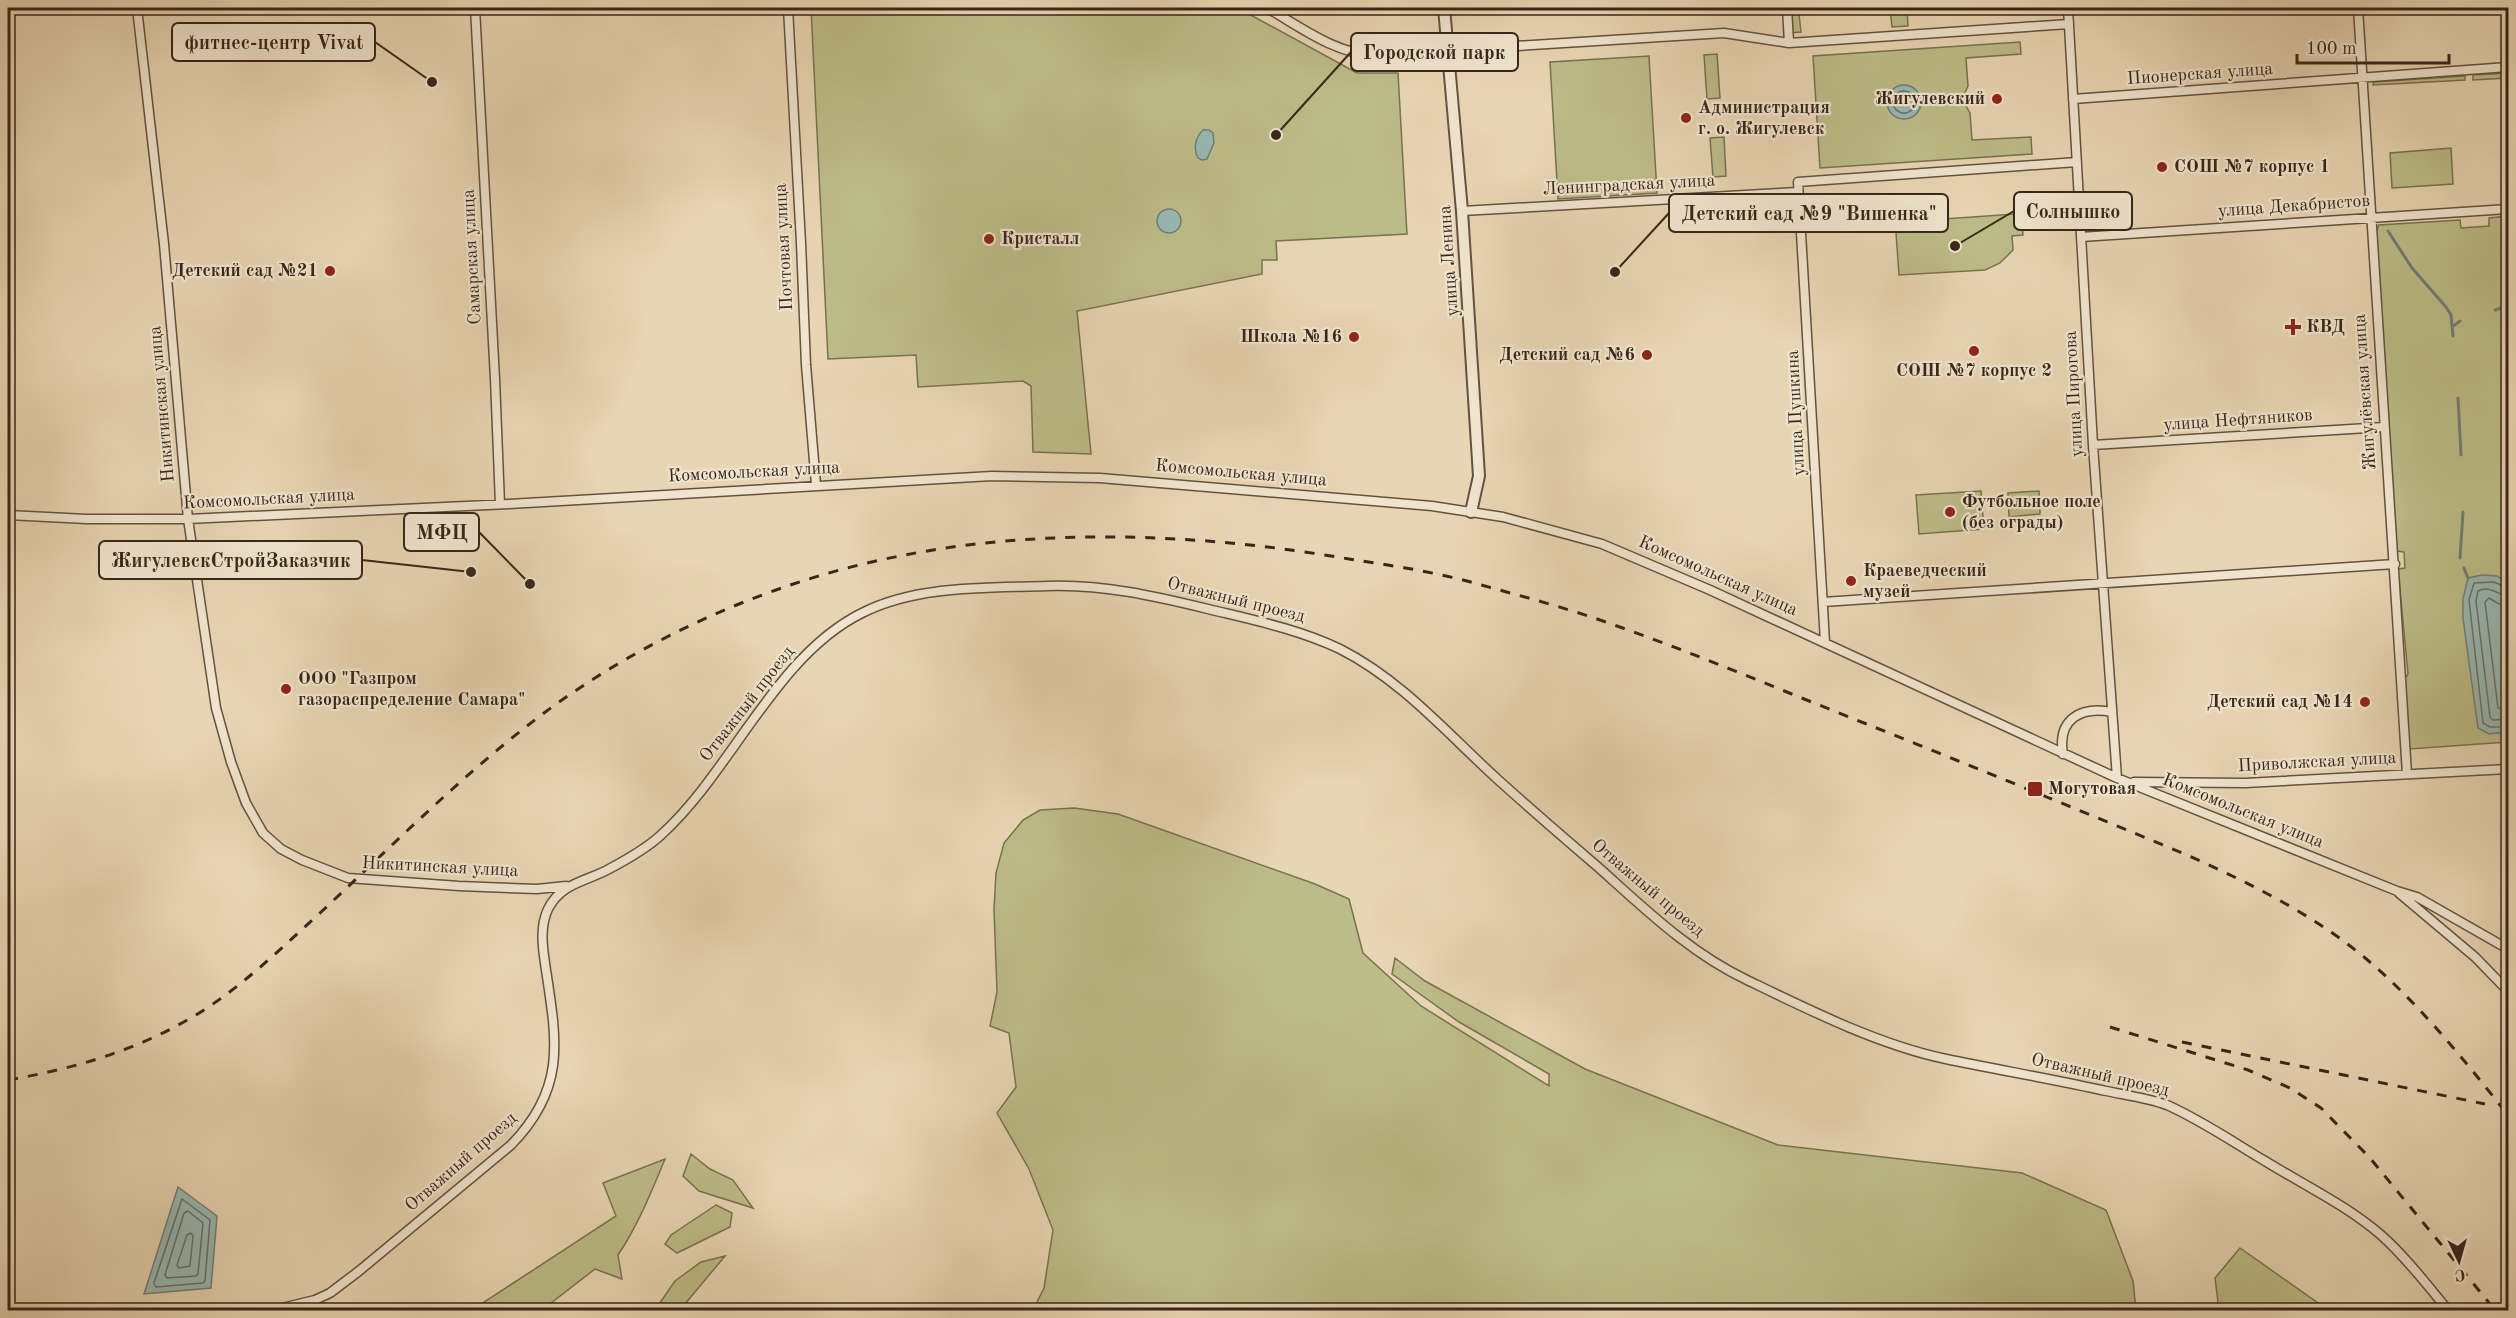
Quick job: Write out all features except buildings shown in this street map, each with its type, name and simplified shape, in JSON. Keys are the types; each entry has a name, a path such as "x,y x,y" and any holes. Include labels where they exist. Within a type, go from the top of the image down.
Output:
{"street":[{"name":"Никитинская улица","path":"137,8 166,266 188,519 216,708 231,762 246,803 263,833 281,849 348,878 366,881 537,889 566,886"},
{"name":"Самарская улица","path":"475,8 500,504"},
{"name":"Почтовая улица","path":"788,8 806,365 816,485"},
{"path":"1267,8 1335,46 1357,54 1724,33 1789,44 2069,24"},
{"name":"улица Ленина","path":"1444,8 1462,211 1479,476 1471,512"},
{"path":"1787,8 1789,44"},
{"name":"улица Пирогова","path":"2068,8 2093,445 2117,778"},
{"name":"Жигулёвская улица","path":"2358,8 2408,774"},
{"name":"Пионерская улица","path":"2073,99 2508,67"},
{"name":"улица Пушкина","path":"1825,642 1798,182 2077,162"},
{"name":"Ленинградская улица","path":"1462,211 1798,192"},
{"name":"улица Декабристов","path":"2081,237 2508,209"},
{"name":"улица Нефтяников","path":"2093,445 2384,427"},
{"name":"Комсомольская улица","path":"8,515 86,519 188,519 992,476 1054,476 1263,491 1471,512 1602,544 1825,642 2117,778 2416,897 2508,949"},
{"name":"Комсомольская улица","path":"1823,602 2395,564"},
{"name":"Отважный проезд","path":"274,1311 315,1300 337,1287 511,1145 529,1126 551,1082 555,1051 553,1015 542,946 543,923 550,903 566,886 608,869 660,836 699,792 793,667 838,628 861,613 890,602 919,595 993,588 1073,585 1163,598 1287,628 1344,652 1380,674 1417,702 1493,775 1686,944 1740,977 1871,1036 1937,1057 2043,1077 2163,1104 2342,1206 2383,1237 2448,1311"},
{"path":"2063,754 2061,740 2066,724 2079,714 2095,709 2112,712"},
{"name":"Приволжская улица","path":"2128,782 2245,783 2508,769"},
{"path":"2397,891 2475,957 2508,990"}],"green space":[{"name":"Кристалл","path":"811,8 1238,8 1357,73 1398,73 1407,234 1276,241 1277,260 1262,260 1262,274 1077,311 1091,454 1033,452 1031,386 1023,381 918,387 916,355 828,359"},
{"path":"1890,8 1907,8 1908,26 1892,27"},
{"path":"1799,14 1801,32 1790,33 1789,15"},
{"path":"2020,42 2021,54 1966,58 1968,86 1962,99 1970,113 1972,140 2031,137 2032,154 1820,168 1813,56"},
{"path":"1717,54 1720,98 1707,99 1704,55"},
{"path":"1649,56 1657,193 1558,199 1550,62"},
{"path":"2508,73 2508,78 2473,80 2473,75"},
{"path":"2465,76 2465,80 2373,85 2374,82"},
{"path":"1724,137 1726,176 1713,177 1710,138"},
{"path":"2451,148 2453,184 2392,188 2390,153"},
{"path":"2015,214 2022,221 2023,235 2012,236 2013,250 2000,263 1985,270 1899,275 1895,219 1929,220"},
{"path":"2508,216 2508,742 2409,749 2404,680 2408,674 2398,569 2405,568 2404,552 2397,551 2376,232 2379,225 2460,220 2461,228 2489,226 2489,218"},
{"name":"Футбольное поле (без ограды)","path":"1981,491 1984,529 1919,534 1916,495"},
{"path":"2039,491 2040,514 2009,517 2008,493"},
{"path":"1074,808 1118,814 1315,884 1349,899 1363,953 1421,1006 1549,1086 1549,1074 1459,1022 1392,974 1395,958 1425,981 1585,1069 1778,1145 2022,1173 2106,1210 2133,1281 2136,1310 1033,1310 1044,1288 1053,1230 1029,1169 997,1113 1016,1087 1009,1033 990,1026 997,992 994,909 996,873 1004,843 1023,820 1040,810"},
{"path":"691,1154 710,1169 733,1180 753,1208 699,1191 683,1176"},
{"path":"665,1159 638,1220 618,1255 622,1279 595,1269 542,1310 472,1310 616,1216 603,1183"},
{"path":"716,1205 732,1213 730,1227 677,1253 665,1244 671,1235"},
{"path":"2240,1248 2328,1310 2219,1310 2215,1278"},
{"path":"725,1256 680,1310 655,1310 675,1281 701,1262"}],"water":[{"path":"1904,85 1916,90 1921,102 1916,114 1904,119 1892,114 1887,102 1892,90"},
{"path":"1203,130 1213,133 1214,143 1207,159 1202,160 1196,155 1195,147 1198,136"},
{"path":"1169,209 1177,213 1181,221 1177,229 1169,233 1161,229 1157,221 1161,213"},
{"path":"2482,575 2497,576 2508,584 2508,732 2489,734 2478,728 2463,618 2463,599 2468,578"},
{"path":"178,1187 217,1216 211,1288 144,1294"}],"waterway":[{"path":"2388,231 2412,268 2451,315 2453,336"},
{"path":"2495,310 2508,306"},
{"path":"2452,327 2460,321"},
{"path":"2458,398 2461,455"},
{"path":"2460,558 2463,512"},
{"path":"2464,568 2468,578"}],"railway":[{"path":"8,1080 78,1065 124,1050 167,1031 207,1008 273,956 429,810 514,736 584,685 671,635 762,595 857,565 959,546 1015,540 1127,537 1239,544 1423,571 1453,577 1599,619 1718,664 2187,855 2256,888 2301,913 2323,926 2364,957 2404,993 2458,1053 2508,1115"},
{"path":"2110,1027 2248,1070 2290,1088 2321,1108 2370,1158 2495,1310"},
{"path":"2182,1042 2485,1104"}],"place":[{"name":"фитнес-центр Vivat","path":"432,82"},
{"name":"Жигулевский","path":"1997,99"},
{"name":"Администрация г. о. Жигулевск","path":"1686,118"},
{"name":"Городской парк","path":"1276,135"},
{"name":"СОШ №7 корпус 1","path":"2162,167"},
{"name":"Кристалл","path":"989,239"},
{"name":"Солнышко","path":"1955,246"},
{"name":"Детский сад №21","path":"330,271"},
{"name":"Детский сад №9 \"Вишенка\"","path":"1615,272"},
{"name":"КВД","path":"2293,327"},
{"name":"Школа №16","path":"1354,337"},
{"name":"СОШ №7 корпус 2","path":"1974,351"},
{"name":"Детский сад №6","path":"1647,355"},
{"name":"Футбольное поле (без ограды)","path":"1950,512"},
{"name":"ЖигулевскСтройЗаказчик","path":"471,572"},
{"name":"Краеведческий музей","path":"1851,581"},
{"name":"МФЦ","path":"530,584"},
{"name":"ООО \"Газпром газораспределение Самара\"","path":"286,689"},
{"name":"Детский сад №14","path":"2365,702"},
{"name":"Могутовая","path":"2035,789"}]}
